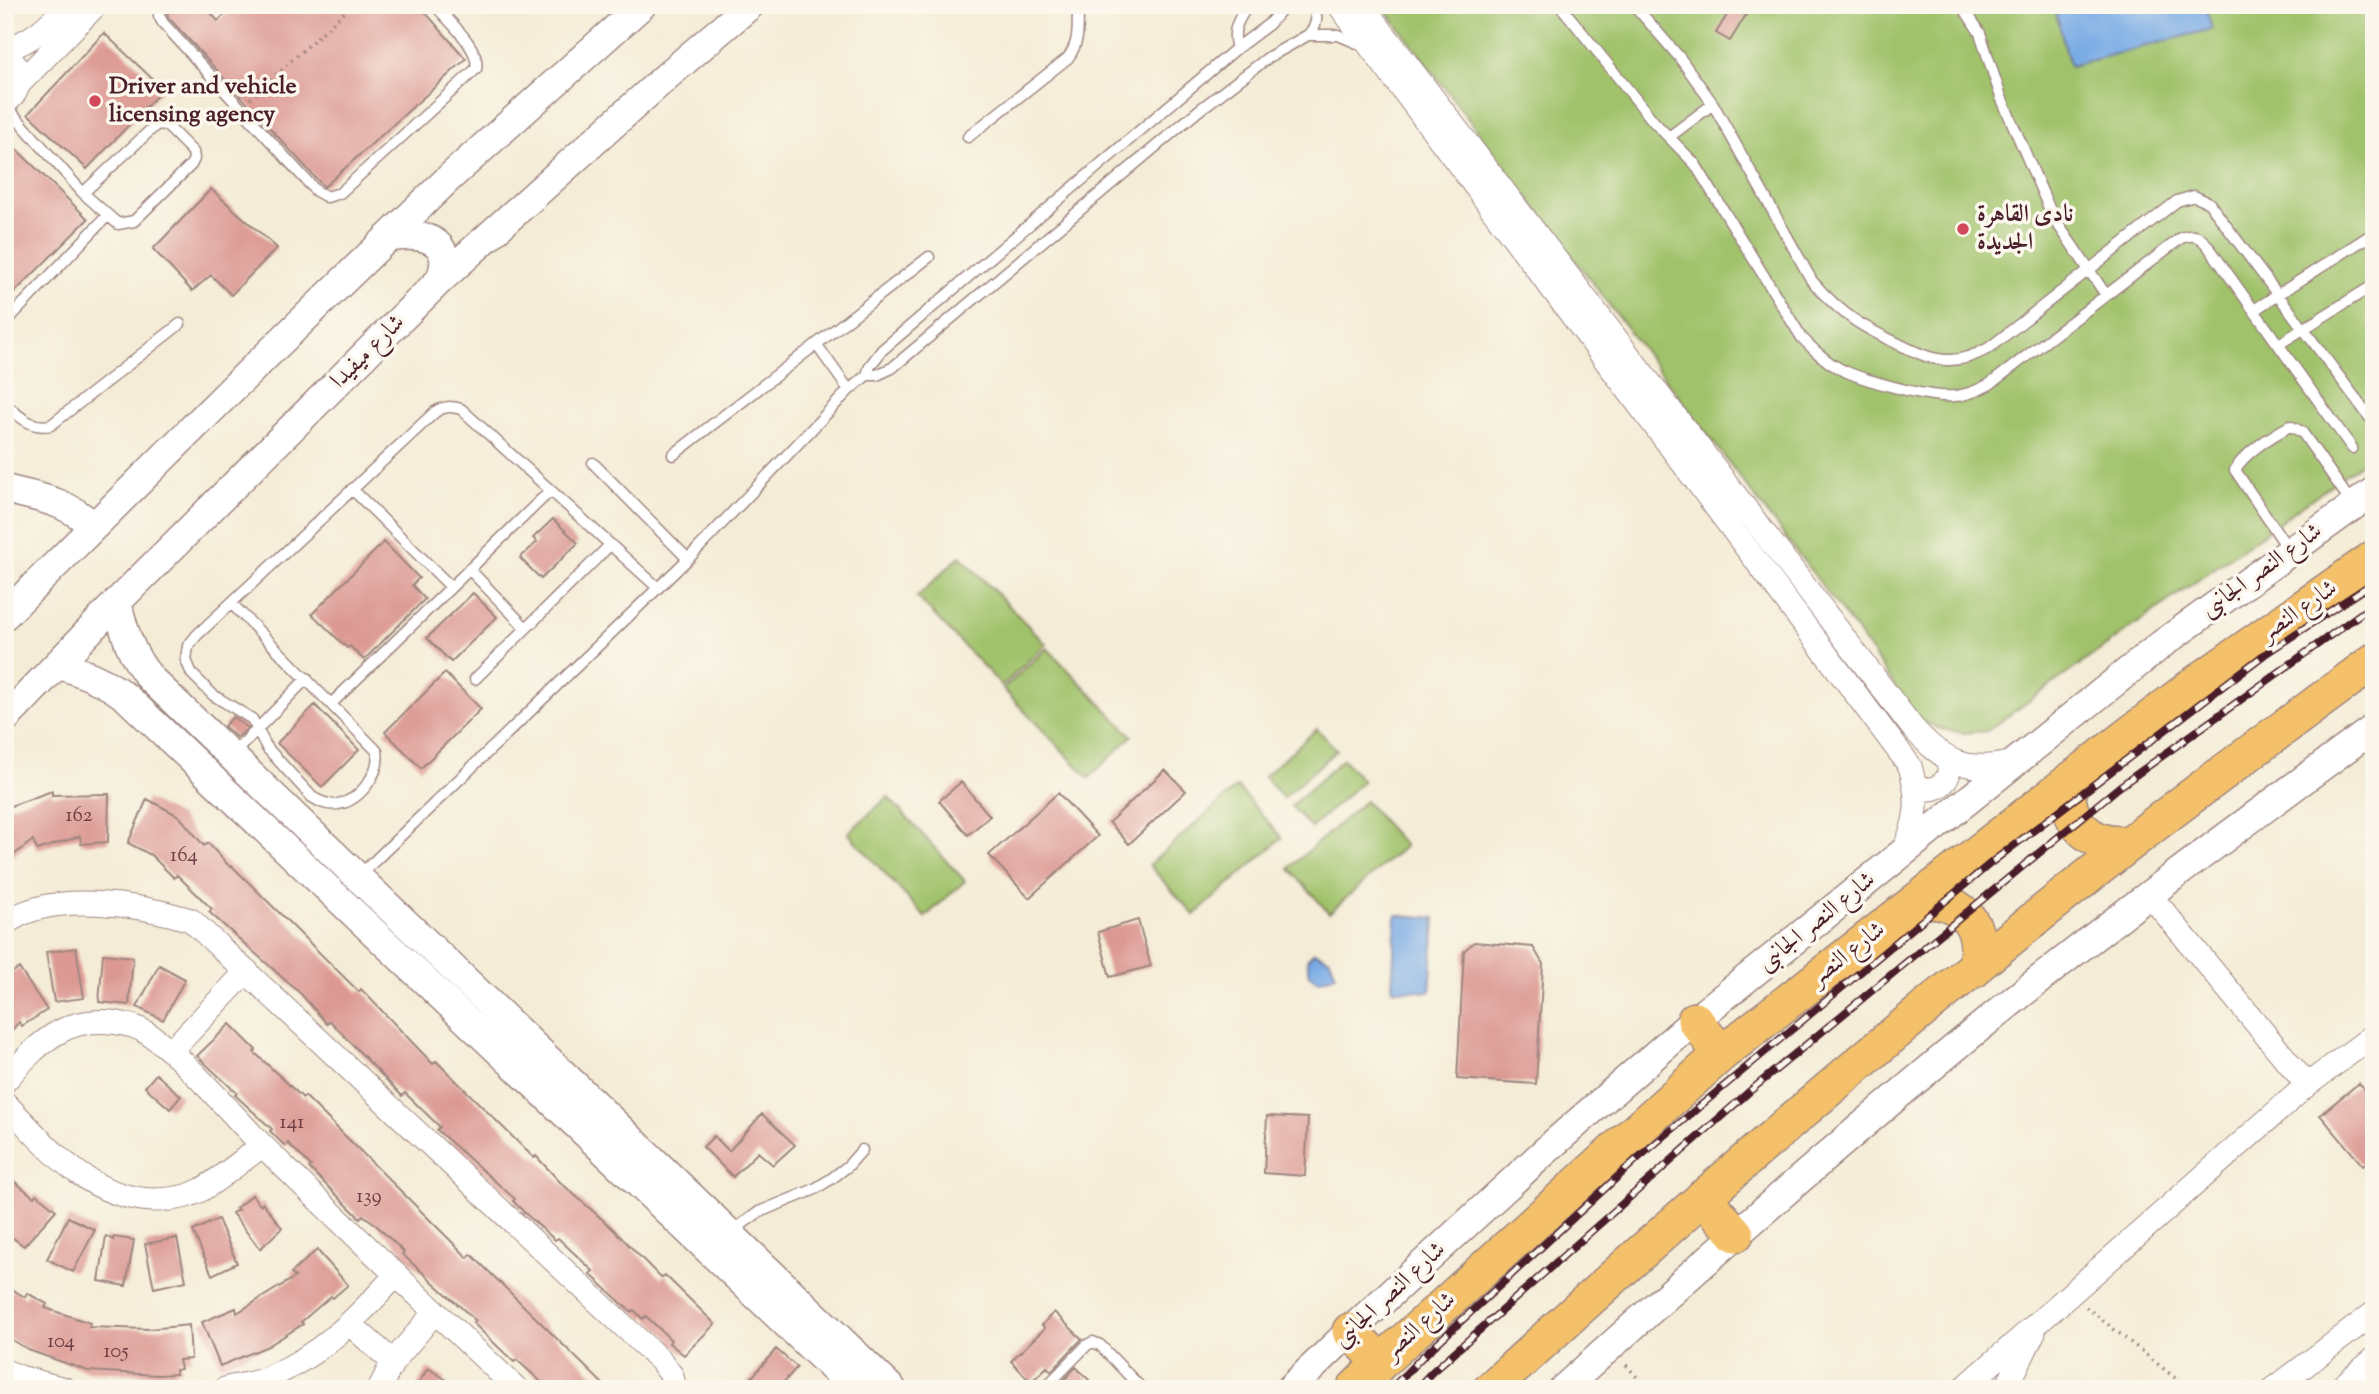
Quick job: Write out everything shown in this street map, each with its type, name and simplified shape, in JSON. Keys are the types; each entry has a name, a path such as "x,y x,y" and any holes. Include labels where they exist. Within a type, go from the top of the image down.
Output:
{"main road":[{"name":"شارع النصر","path":"1354,1389 1721,1054 2195,684 2374,558"},
{"path":"1491,1389 1645,1247 1974,970 2130,843 2374,661"},
{"path":"2070,780 2067,790 2070,811 2081,829 2098,841 2119,845 2130,843"},
{"path":"1915,902 1938,900 1949,903 1967,916 1973,926 1979,948 1974,970"},
{"path":"1695,1020 1721,1054"},
{"path":"1703,1197 1736,1234"},
{"path":"1350,1331 1381,1362"}],"street":[{"path":"10,98 18,68 5,51 42,31 67,5"},
{"path":"10,98 96,5"},
{"path":"5,615 450,177 642,5"},
{"name":"شارع ميفيدا","path":"5,719 117,602 440,280 750,5"},
{"path":"1339,5 1910,766 1918,808 1913,831 1902,853"},
{"path":"1362,5 1912,727 1932,749 1967,766 1992,768 2015,762"},
{"path":"387,238 418,235 434,242 443,256 440,280"},
{"path":"5,489 61,503 93,526"},
{"name":"شارع النصر الجانبى","path":"1290,1389 1553,1144 1695,1020 2162,644 2363,498"},
{"path":"117,602 123,630 138,664 151,680 892,1389"},
{"path":"58,664 112,686 127,698 855,1389"},
{"path":"112,686 117,671 130,664 138,664"},
{"path":"1563,1389 1736,1234 1975,1031 2150,895 2374,728"},
{"path":"1915,784 1920,788 1934,789 1945,782 1949,769 1945,757"},
{"path":"238,802 258,782"},
{"path":"2150,895 2307,1085"},
{"path":"5,924 36,910 60,905 107,903 136,906 191,920 661,1361 673,1377 675,1389"},
{"path":"171,1051 247,971"},
{"path":"5,1081 42,1041 70,1026 102,1021 134,1027 157,1039 262,1146 517,1389"},
{"path":"1963,1389 2307,1085 2374,1035"},
{"path":"5,1102 78,1175 98,1187 144,1200 168,1200 201,1190 262,1146"},
{"path":"225,1389 266,1379 320,1350 351,1325 397,1276"},
{"path":"379,1389 393,1362 435,1312"},
{"path":"2274,1389 2374,1313"},
{"path":"2006,1389 2042,1318"},
{"path":"351,1325 393,1362"},
{"path":"2339,1389 2374,1359"},
{"path":"5,1371 65,1389"}],"lane":[{"path":"159,5 159,16 163,23 316,191 327,197 336,195 476,69 477,58 473,49 435,5"},
{"path":"968,137 1068,58 1079,37 1078,5"},
{"path":"1237,48 1234,32 1236,23 1248,5"},
{"path":"358,877 688,559 849,390 867,375 870,366 882,351 1237,48 1269,24 1285,5"},
{"path":"867,375 877,375 892,368 1217,96 1269,57 1308,35 1316,23 1316,15 1310,5"},
{"path":"1560,5 1643,108 1695,164 1802,338 1830,362 1863,377 1938,397 1974,392 1990,384 2181,238 2197,236 2208,246 2352,448"},
{"path":"1634,5 1680,58 1713,104 1812,281 1827,299 1864,328 1918,352 1946,360 1976,355 1989,348 2177,201 2194,196 2209,203 2374,423"},
{"path":"1962,5 1980,33 2001,97 2053,217 2106,295"},
{"path":"1308,35 1338,34 1359,43 1377,56"},
{"path":"10,98 83,193 118,224 134,221 191,165 193,152 166,125 157,124 83,193"},
{"path":"1669,136 1713,104"},
{"path":"5,323 107,216"},
{"path":"2254,310 2374,233"},
{"path":"673,455 929,257"},
{"path":"2279,344 2374,285"},
{"path":"5,404 27,423 35,426 51,425 180,324"},
{"path":"816,344 849,390"},
{"path":"231,603 377,751 377,769 355,796 347,802 329,804 312,797 267,748 258,728 248,715 213,695 192,674 186,660 188,646 231,603 435,412 443,407 461,409 657,587"},
{"path":"2289,551 2235,470 2240,460 2274,434 2290,426 2302,432 2331,471 2363,498"},
{"path":"593,463 688,559"},
{"path":"352,489 451,587"},
{"path":"332,703 550,491"},
{"path":"475,679 610,545"},
{"path":"469,569 526,628"},
{"path":"230,757 307,678"},
{"path":"729,1233 759,1212 813,1190 831,1179 862,1150"},
{"path":"1044,1389 1093,1342 1100,1345 1142,1389"}],"path":[{"path":"240,107 352,5"},
{"path":"2070,1294 2189,1389"},
{"path":"1609,1347 1648,1389"}],"green space":[{"name":"نادى القاهرة الجديدة","path":"1382,5 2374,5 2374,454 1987,731 1964,733 1940,729 1917,719 1864,641"},
{"path":"960,556 1046,644 1002,686 917,597"},
{"path":"1047,648 1132,736 1089,778 1003,689"},
{"path":"1317,729 1337,750 1283,798 1264,776"},
{"path":"1343,759 1363,781 1311,828 1291,806"},
{"path":"1237,787 1282,838 1194,915 1149,865"},
{"path":"888,797 965,881 925,917 848,833"},
{"path":"1365,801 1405,846 1329,913 1289,868"}],"water":[{"path":"2054,5 2205,5 2212,29 2070,66"},
{"path":"1396,915 1435,918 1430,992 1392,989"},
{"path":"1314,952 1330,959 1336,975 1318,981 1310,975 1307,959"}],"building":[{"path":"177,5 204,5 218,21 235,5 419,5 466,59 324,187 169,18 167,14"},
{"path":"1733,5 1752,5 1730,41 1716,33"},
{"name":"Driver and vehicle licensing agency","path":"104,33 163,89 87,169 28,114"},
{"path":"5,138 88,219 5,302"},
{"path":"211,189 277,248 231,295 211,275 192,291 153,249"},
{"path":"553,519 578,543 541,579 520,558 537,542 533,538"},
{"path":"384,542 419,578 412,585 425,599 364,660 350,646 347,648 312,614"},
{"path":"473,593 497,617 451,662 427,638"},
{"path":"445,673 481,709 421,768 385,732"},
{"path":"315,705 359,750 322,787 277,743"},
{"path":"233,717 248,728 237,738 224,726"},
{"path":"1165,770 1186,791 1129,844 1109,822"},
{"path":"961,782 990,816 968,835 939,801"},
{"path":"52,791 52,795 109,794 108,842 81,844 80,836 37,850 33,840 5,862 5,808"},
{"path":"1058,793 1098,836 1029,898 989,855"},
{"path":"147,799 179,816 204,846 208,843 359,992 361,989 433,1064 436,1061 661,1278 665,1275 715,1324 684,1355 669,1343 671,1340 646,1316 643,1319 634,1310 631,1312 590,1274 593,1271 558,1238 555,1240 513,1201 515,1199 437,1130 440,1127 405,1093 402,1096 330,1021 327,1024 302,995 209,912 212,909 177,875 174,878 151,855 128,843"},
{"path":"1138,920 1151,966 1110,977 1098,932"},
{"path":"1474,942 1533,947 1543,964 1536,1084 1457,1079 1464,951"},
{"path":"76,948 84,998 54,1002 46,952"},
{"path":"103,954 133,957 129,1005 99,1002"},
{"path":"159,965 185,979 163,1020 137,1007"},
{"path":"19,968 47,1010 22,1026 19,1022 5,1038 5,977"},
{"path":"230,1024 256,1050 254,1052 303,1098 305,1096 468,1258 471,1254 608,1389 549,1389 517,1360 514,1362 473,1323 476,1321 402,1254 404,1252 374,1223 363,1215 360,1218 309,1168 311,1166 288,1143 285,1146 270,1131 272,1129 235,1095 237,1093 197,1056"},
{"path":"156,1074 181,1096 170,1109 145,1087"},
{"path":"2359,1083 2374,1102 2374,1158 2363,1166 2320,1115"},
{"path":"762,1114 795,1145 773,1165 758,1152 733,1177 703,1147 714,1136 729,1151"},
{"path":"1267,1116 1308,1118 1305,1176 1264,1173"},
{"path":"5,1174 56,1210 24,1246 5,1232"},
{"path":"252,1195 260,1205 263,1203 282,1228 260,1249 232,1213"},
{"path":"68,1217 95,1230 73,1272 47,1259"},
{"path":"218,1219 237,1263 212,1275 193,1231"},
{"path":"106,1236 113,1240 114,1237 134,1240 126,1286 99,1281"},
{"path":"177,1238 186,1281 154,1288 145,1244"},
{"path":"317,1250 348,1285 301,1322 303,1324 268,1346 220,1366 202,1322 236,1308 237,1313 295,1277 291,1273"},
{"path":"13,1290 25,1297 27,1293 47,1304 45,1308 90,1323 89,1327 149,1329 189,1325 191,1359 179,1360 181,1369 175,1370 176,1374 158,1375 88,1371 31,1351 5,1336 5,1303"},
{"path":"1054,1312 1082,1339 1051,1371 1047,1367 1031,1382 1011,1361 1045,1328 1042,1325"},
{"path":"776,1349 797,1367 778,1389 742,1389"},
{"path":"1076,1367 1098,1389 1068,1389 1062,1382"},
{"path":"428,1368 445,1379 439,1389 415,1389"}],"railway":[{"path":"1391,1389 1421,1358 1638,1158 1992,862 2265,654 2374,582"},
{"path":"1416,1389 1750,1091 2119,787 2374,604"}],"place":[{"name":"Driver and vehicle licensing agency","path":"95,101"},
{"name":"نادى القاهرة الجديدة","path":"1963,229"}]}
